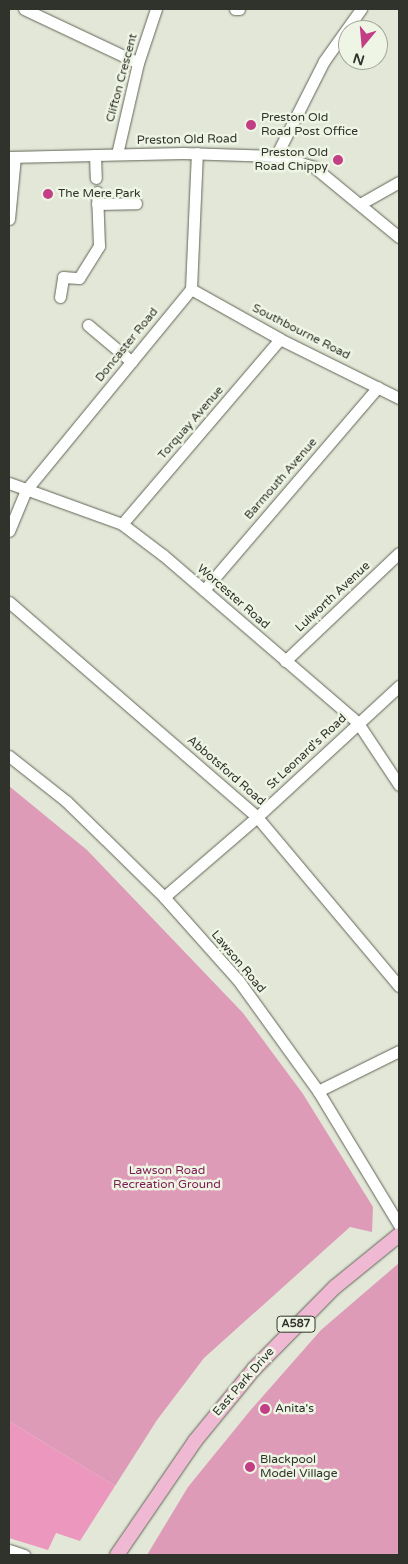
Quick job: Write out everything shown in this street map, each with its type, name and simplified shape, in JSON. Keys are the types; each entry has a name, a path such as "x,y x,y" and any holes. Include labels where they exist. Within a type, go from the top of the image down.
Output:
{"main road":[{"name":"East Park Drive","path":"117,1555 195,1441 254,1369 335,1287 399,1234"}],"street":[{"path":"24,9 138,63"},
{"name":"Clifton Crescent","path":"117,154 138,63 156,9"},
{"path":"276,156 324,61 361,9"},
{"path":"191,289 197,153"},
{"name":"Preston Old Road","path":"12,157 197,153 276,156 314,167 399,237"},
{"path":"96,155 96,178"},
{"path":"9,219 12,157"},
{"path":"360,204 399,182"},
{"path":"60,297 63,276 79,278 100,246 97,192"},
{"path":"98,204 136,203"},
{"name":"Southbourne Road","path":"191,289 280,340 399,398"},
{"name":"Doncaster Road","path":"9,531 26,490 191,289"},
{"path":"88,325 132,362"},
{"name":"Torquay Avenue","path":"122,524 280,340"},
{"name":"Barmouth Avenue","path":"204,590 378,387"},
{"name":"Worcester Road","path":"9,483 122,524 204,590 358,723 399,785"},
{"name":"Lulworth Avenue","path":"285,661 399,553"},
{"name":"Abbotsford Road","path":"9,602 258,817 399,986"},
{"name":"St Leonard's Road","path":"164,896 258,817 399,686"},
{"name":"Lawson Road","path":"9,756 66,801 164,896 238,980 318,1091 399,1225"},
{"path":"318,1091 399,1051"},
{"path":"9,1550 24,1555"}],"green space":[{"name":"Lawson Road Recreation Ground","path":"9,786 87,850 243,1013 303,1094 373,1207 372,1232 350,1227 204,1358 157,1420 115,1486 9,1421"},
{"path":"399,1263 399,1555 147,1555 188,1487 249,1412 321,1330"}],"shaded area":[{"path":"9,1421 115,1486 80,1541 56,1533 48,1550 9,1538"}],"place":[{"name":"Preston Old Road Post Office","path":"251,125"},
{"name":"Preston Old Road Chippy","path":"338,160"},
{"name":"The Mere Park","path":"48,194"},
{"name":"Anita's","path":"265,1409"},
{"name":"Blackpool Model Village","path":"250,1467"}]}
